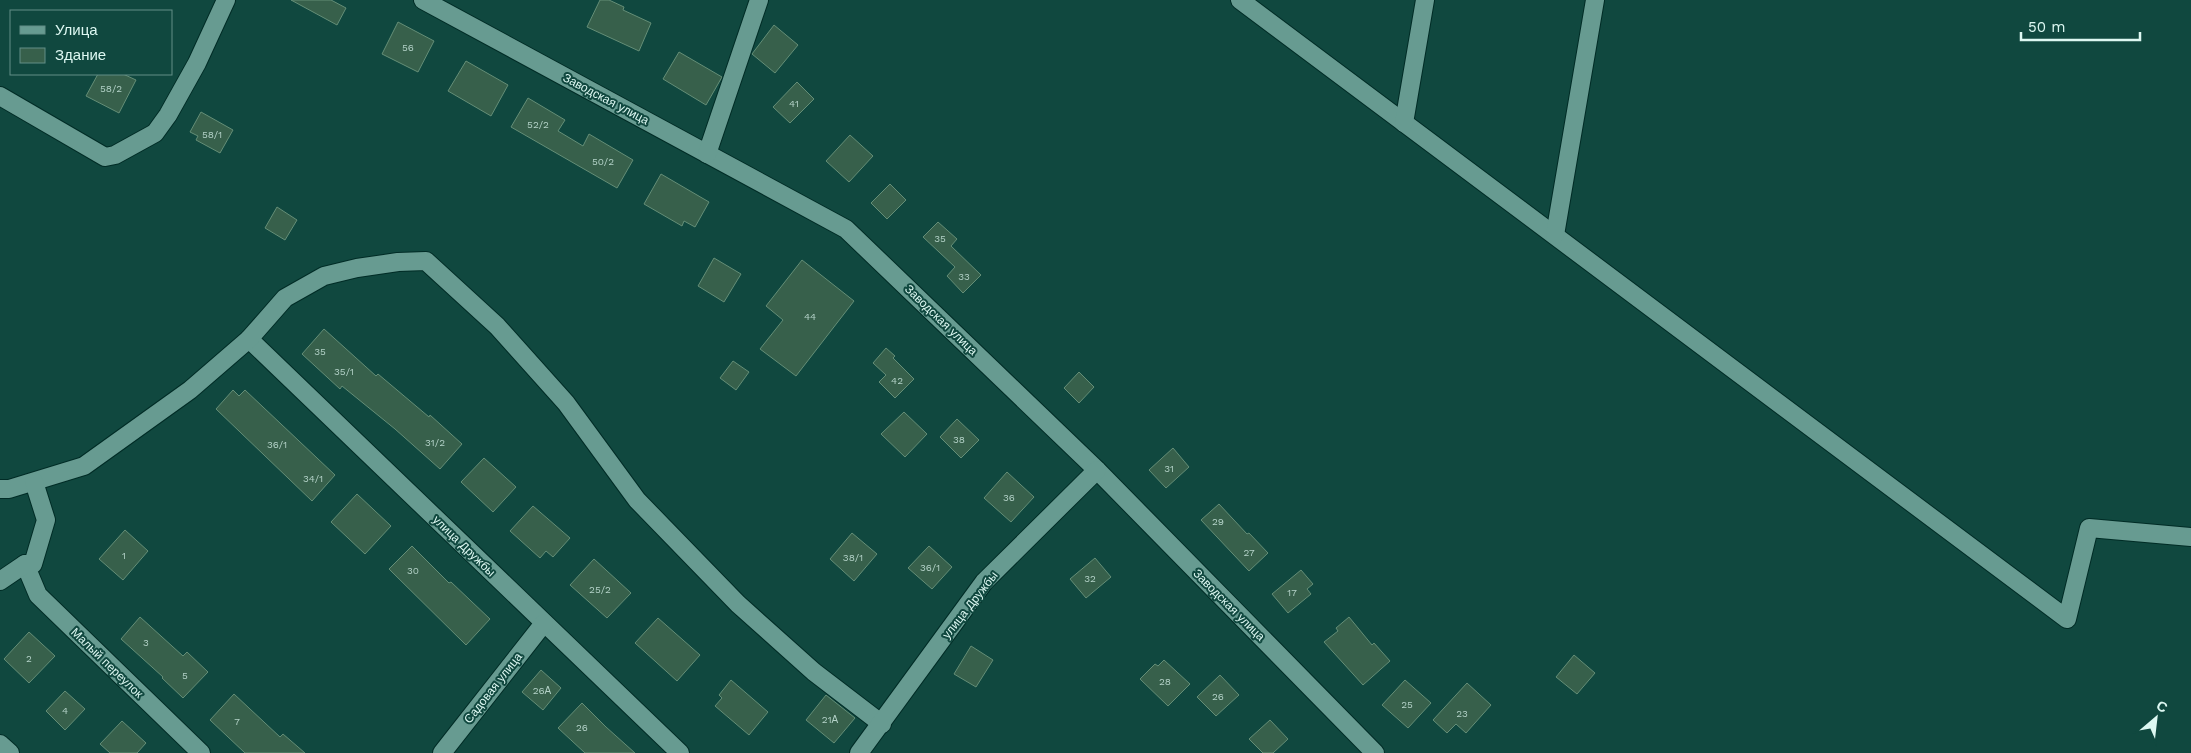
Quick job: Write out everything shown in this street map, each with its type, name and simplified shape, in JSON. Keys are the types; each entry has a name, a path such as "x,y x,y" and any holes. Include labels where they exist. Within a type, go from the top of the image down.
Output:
{"street":[{"path":"0,96 105,157 116,155 155,133 168,116 226,0"},
{"name":"Заводская улица","path":"423,0 846,229 1097,470 1375,753"},
{"path":"707,154 759,0"},
{"path":"1240,0 2066,619 2090,528 2191,537"},
{"path":"1404,123 1425,0"},
{"path":"1554,235 1594,0"},
{"path":"0,489 9,489 84,466 190,390 249,339 285,298 324,276 357,268 426,260 503,333 566,403 637,500 738,604 814,672 882,724"},
{"name":"улица Дружбы","path":"249,339 680,753"},
{"name":"улица Дружбы","path":"859,753 984,582 1097,470"},
{"path":"0,581 25,564 33,564 46,520 34,482"},
{"name":"Малый переулок","path":"25,564 38,595 201,753"},
{"name":"Садовая улица","path":"442,753 544,623"},
{"path":"0,744 10,753"}],"building":[{"path":"291,0 331,0 346,8 337,25"},
{"path":"600,0 609,0 624,7 623,10 651,23 639,51 587,27"},
{"path":"398,22 434,41 418,72 382,54"},
{"path":"774,25 798,45 775,73 752,54"},
{"path":"679,52 722,77 706,105 663,79"},
{"path":"466,61 508,85 491,116 448,91"},
{"path":"97,75 125,75 136,80 119,113 86,96"},
{"path":"797,82 814,99 790,123 773,107"},
{"path":"528,98 565,120 558,131 583,146 589,134 633,160 617,188 511,127"},
{"path":"201,112 233,130 220,153 196,140 198,136 190,132"},
{"path":"850,135 873,156 849,182 826,161"},
{"path":"661,174 709,202 695,227 684,221 682,226 644,204"},
{"path":"890,184 906,200 887,219 871,203"},
{"path":"277,207 297,220 285,240 265,228"},
{"path":"938,222 957,239 951,246 981,275 963,293 947,276 955,267 923,237"},
{"path":"714,258 741,274 724,302 698,286"},
{"path":"802,260 854,301 796,376 760,349 783,320 766,306"},
{"path":"324,329 376,376 378,374 429,417 430,415 462,444 440,469 342,386 340,389 302,354"},
{"path":"886,348 895,356 893,358 914,379 895,398 879,382 886,375 873,363"},
{"path":"733,361 749,372 736,390 720,378"},
{"path":"1079,372 1094,387 1079,403 1064,388"},
{"path":"233,390 239,396 245,390 335,475 312,501 216,409"},
{"path":"904,412 927,434 905,457 881,434"},
{"path":"957,419 979,440 961,458 940,437"},
{"path":"1173,448 1189,467 1166,488 1149,470"},
{"path":"484,458 516,487 493,512 461,482"},
{"path":"1007,472 1034,497 1011,522 984,498"},
{"path":"357,494 391,526 365,554 331,522"},
{"path":"1219,504 1268,553 1249,571 1201,520"},
{"path":"533,506 570,538 553,557 546,551 540,558 510,531"},
{"path":"125,530 148,551 123,580 99,559"},
{"path":"852,533 877,554 854,581 830,559"},
{"path":"412,546 449,583 451,582 490,619 466,645 389,569"},
{"path":"929,546 952,567 932,589 908,568"},
{"path":"1095,558 1111,577 1086,598 1070,579"},
{"path":"594,559 631,593 607,618 570,585"},
{"path":"1301,570 1313,584 1307,589 1311,594 1288,613 1272,594"},
{"path":"140,617 183,656 187,652 208,672 183,698 121,639"},
{"path":"1349,617 1372,645 1374,643 1390,661 1363,685 1324,642 1338,631 1336,628"},
{"path":"658,618 700,655 677,681 635,643"},
{"path":"29,632 55,656 29,683 4,659"},
{"path":"971,646 993,660 976,687 954,674"},
{"path":"1574,655 1595,673 1577,694 1556,677"},
{"path":"1164,660 1190,684 1168,706 1140,679 1155,664 1158,666"},
{"path":"541,670 561,688 543,710 522,692"},
{"path":"1220,675 1239,695 1216,716 1197,697"},
{"path":"731,680 768,712 749,735 715,706 722,698 719,695"},
{"path":"1405,680 1431,703 1408,728 1382,705"},
{"path":"1467,683 1491,705 1466,733 1456,724 1447,733 1433,720"},
{"path":"65,691 85,709 65,730 46,711"},
{"path":"234,694 280,737 283,734 305,753 245,753 210,720"},
{"path":"826,695 855,718 834,743 806,720"},
{"path":"582,703 635,753 585,753 558,728"},
{"path":"1270,720 1288,739 1273,753 1263,753 1249,739"},
{"path":"122,721 146,743 137,753 110,753 100,744"}]}
